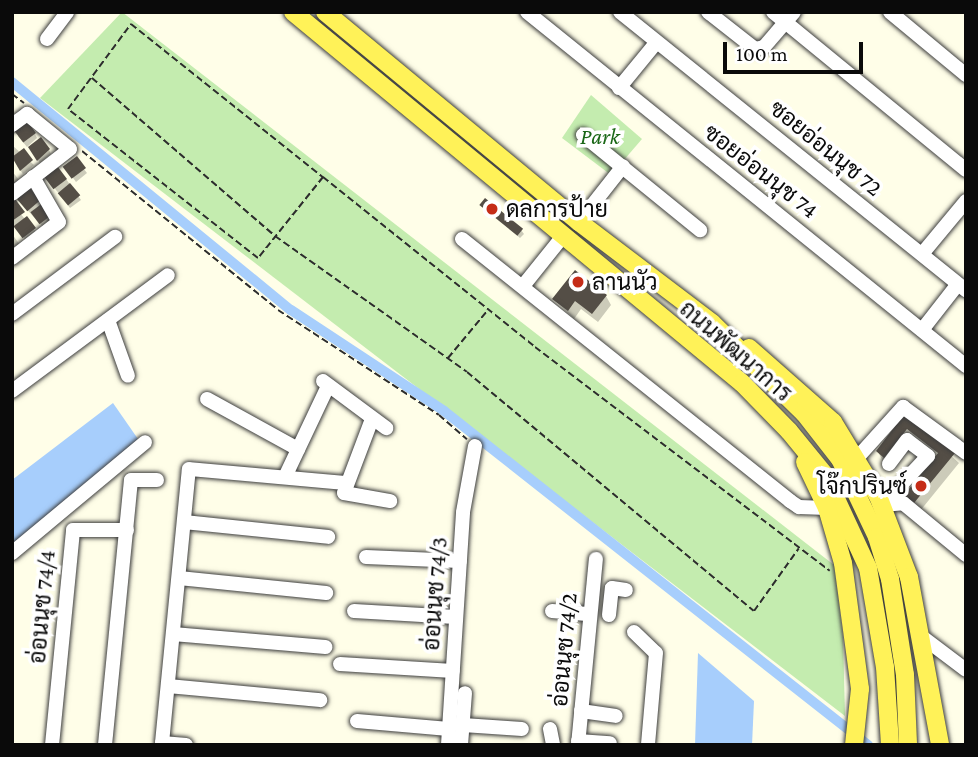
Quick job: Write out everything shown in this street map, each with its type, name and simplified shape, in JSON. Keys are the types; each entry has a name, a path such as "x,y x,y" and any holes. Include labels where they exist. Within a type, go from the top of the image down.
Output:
{"main road":[{"name":"ถนนพัฒนาการ","path":"293,12 742,383 789,431 825,475 851,523 868,568 885,667 885,740"},
{"name":"ถนนพัฒนาการ","path":"325,12 579,222 712,323 804,413 840,459 859,498 890,579 899,622 908,745"},
{"path":"712,323 771,362 808,395 833,422 857,458 882,505 909,577 941,745"},
{"path":"789,431 827,508 843,563 860,697 863,745"},
{"path":"854,745 860,697"}],"street":[{"path":"47,39 67,12"},
{"name":"ซอยอ่อนนุช 74","path":"527,12 966,366"},
{"name":"ซอยอ่อนนุช 72","path":"620,12 962,287"},
{"path":"708,12 755,49 764,47 790,17"},
{"path":"773,12 790,17 966,170"},
{"path":"890,12 966,75"},
{"path":"619,88 656,43"},
{"path":"12,125 27,114 69,149 12,194"},
{"path":"583,135 700,230"},
{"path":"579,222 622,166"},
{"path":"12,258 59,222 33,177"},
{"path":"922,254 966,201"},
{"path":"523,286 563,236"},
{"path":"12,314 115,237"},
{"path":"462,239 790,501 799,507 827,508"},
{"path":"12,391 168,275"},
{"path":"922,330 962,287"},
{"path":"108,320 128,376"},
{"path":"285,477 325,383 386,428"},
{"path":"207,399 298,449"},
{"path":"857,458 903,407 966,453"},
{"path":"372,419 346,483 346,495 390,500"},
{"path":"882,505 928,456 907,440 889,464"},
{"path":"12,553 145,442"},
{"name":"อ่อนนุช 74/3","path":"448,745 456,727 453,671 456,617 467,475 475,446"},
{"path":"187,745 162,744 192,467 346,483"},
{"path":"105,745 131,480 157,480"},
{"path":"882,505 903,503 966,555"},
{"path":"184,522 328,537"},
{"name":"อ่อนนุช 74/4","path":"52,745 73,530 127,530"},
{"path":"366,556 460,561"},
{"name":"อ่อนนุช 74/2","path":"578,743 596,559"},
{"path":"179,578 326,593"},
{"path":"552,611 615,617 612,588 626,590"},
{"path":"354,611 456,617"},
{"path":"634,632 656,653 648,745"},
{"path":"173,634 325,647"},
{"path":"920,636 966,670"},
{"path":"340,664 453,671"},
{"path":"168,686 320,701"},
{"path":"461,745 456,727 465,693"},
{"path":"581,711 616,716"},
{"path":"357,721 522,729"},
{"path":"550,729 553,745"},
{"path":"578,743 610,743"}],"path":[{"path":"323,177 258,258 68,109 131,24 323,177 488,309 836,576"},
{"path":"91,77 275,236 447,358 754,611 799,548"},
{"path":"12,94 34,111"},
{"path":"77,147 278,310 439,415 475,446"},
{"path":"447,358 488,309"}],"green space":[{"path":"122,12 834,565 843,637 845,716 40,98"},
{"name":"Park","path":"591,95 642,139 611,175 562,138"}],"water":[{"path":"113,403 138,439 12,547 12,480"},
{"path":"698,653 754,701 752,745 695,745"}],"building":[{"path":"27,121 36,133 23,143 14,131"},
{"path":"41,137 50,149 37,161 28,147"},
{"path":"24,148 33,160 20,171 12,157"},
{"path":"77,156 86,168 72,179 63,167"},
{"path":"58,167 67,179 53,189 44,177"},
{"path":"70,183 80,195 68,206 58,193"},
{"path":"30,188 40,200 27,211 17,199"},
{"path":"485,198 523,229 517,236 479,205"},
{"path":"15,199 25,212 12,221 12,202"},
{"path":"44,202 53,214 39,224 30,212"},
{"path":"27,216 36,228 22,238 13,226"},
{"name":"ลานนัว","path":"575,270 607,295 592,314 575,301 568,311 552,299"},
{"path":"906,412 955,453 914,503 904,495 938,453 907,429 884,458 876,451"}],"waterway":[{"path":"12,82 291,310 444,411 868,745"}],"place":[{"name":"ดลการป้าย","path":"492,209"},
{"name":"ลานนัว","path":"578,282"},
{"name":"โจ๊กปรินซ์","path":"921,486"}]}
